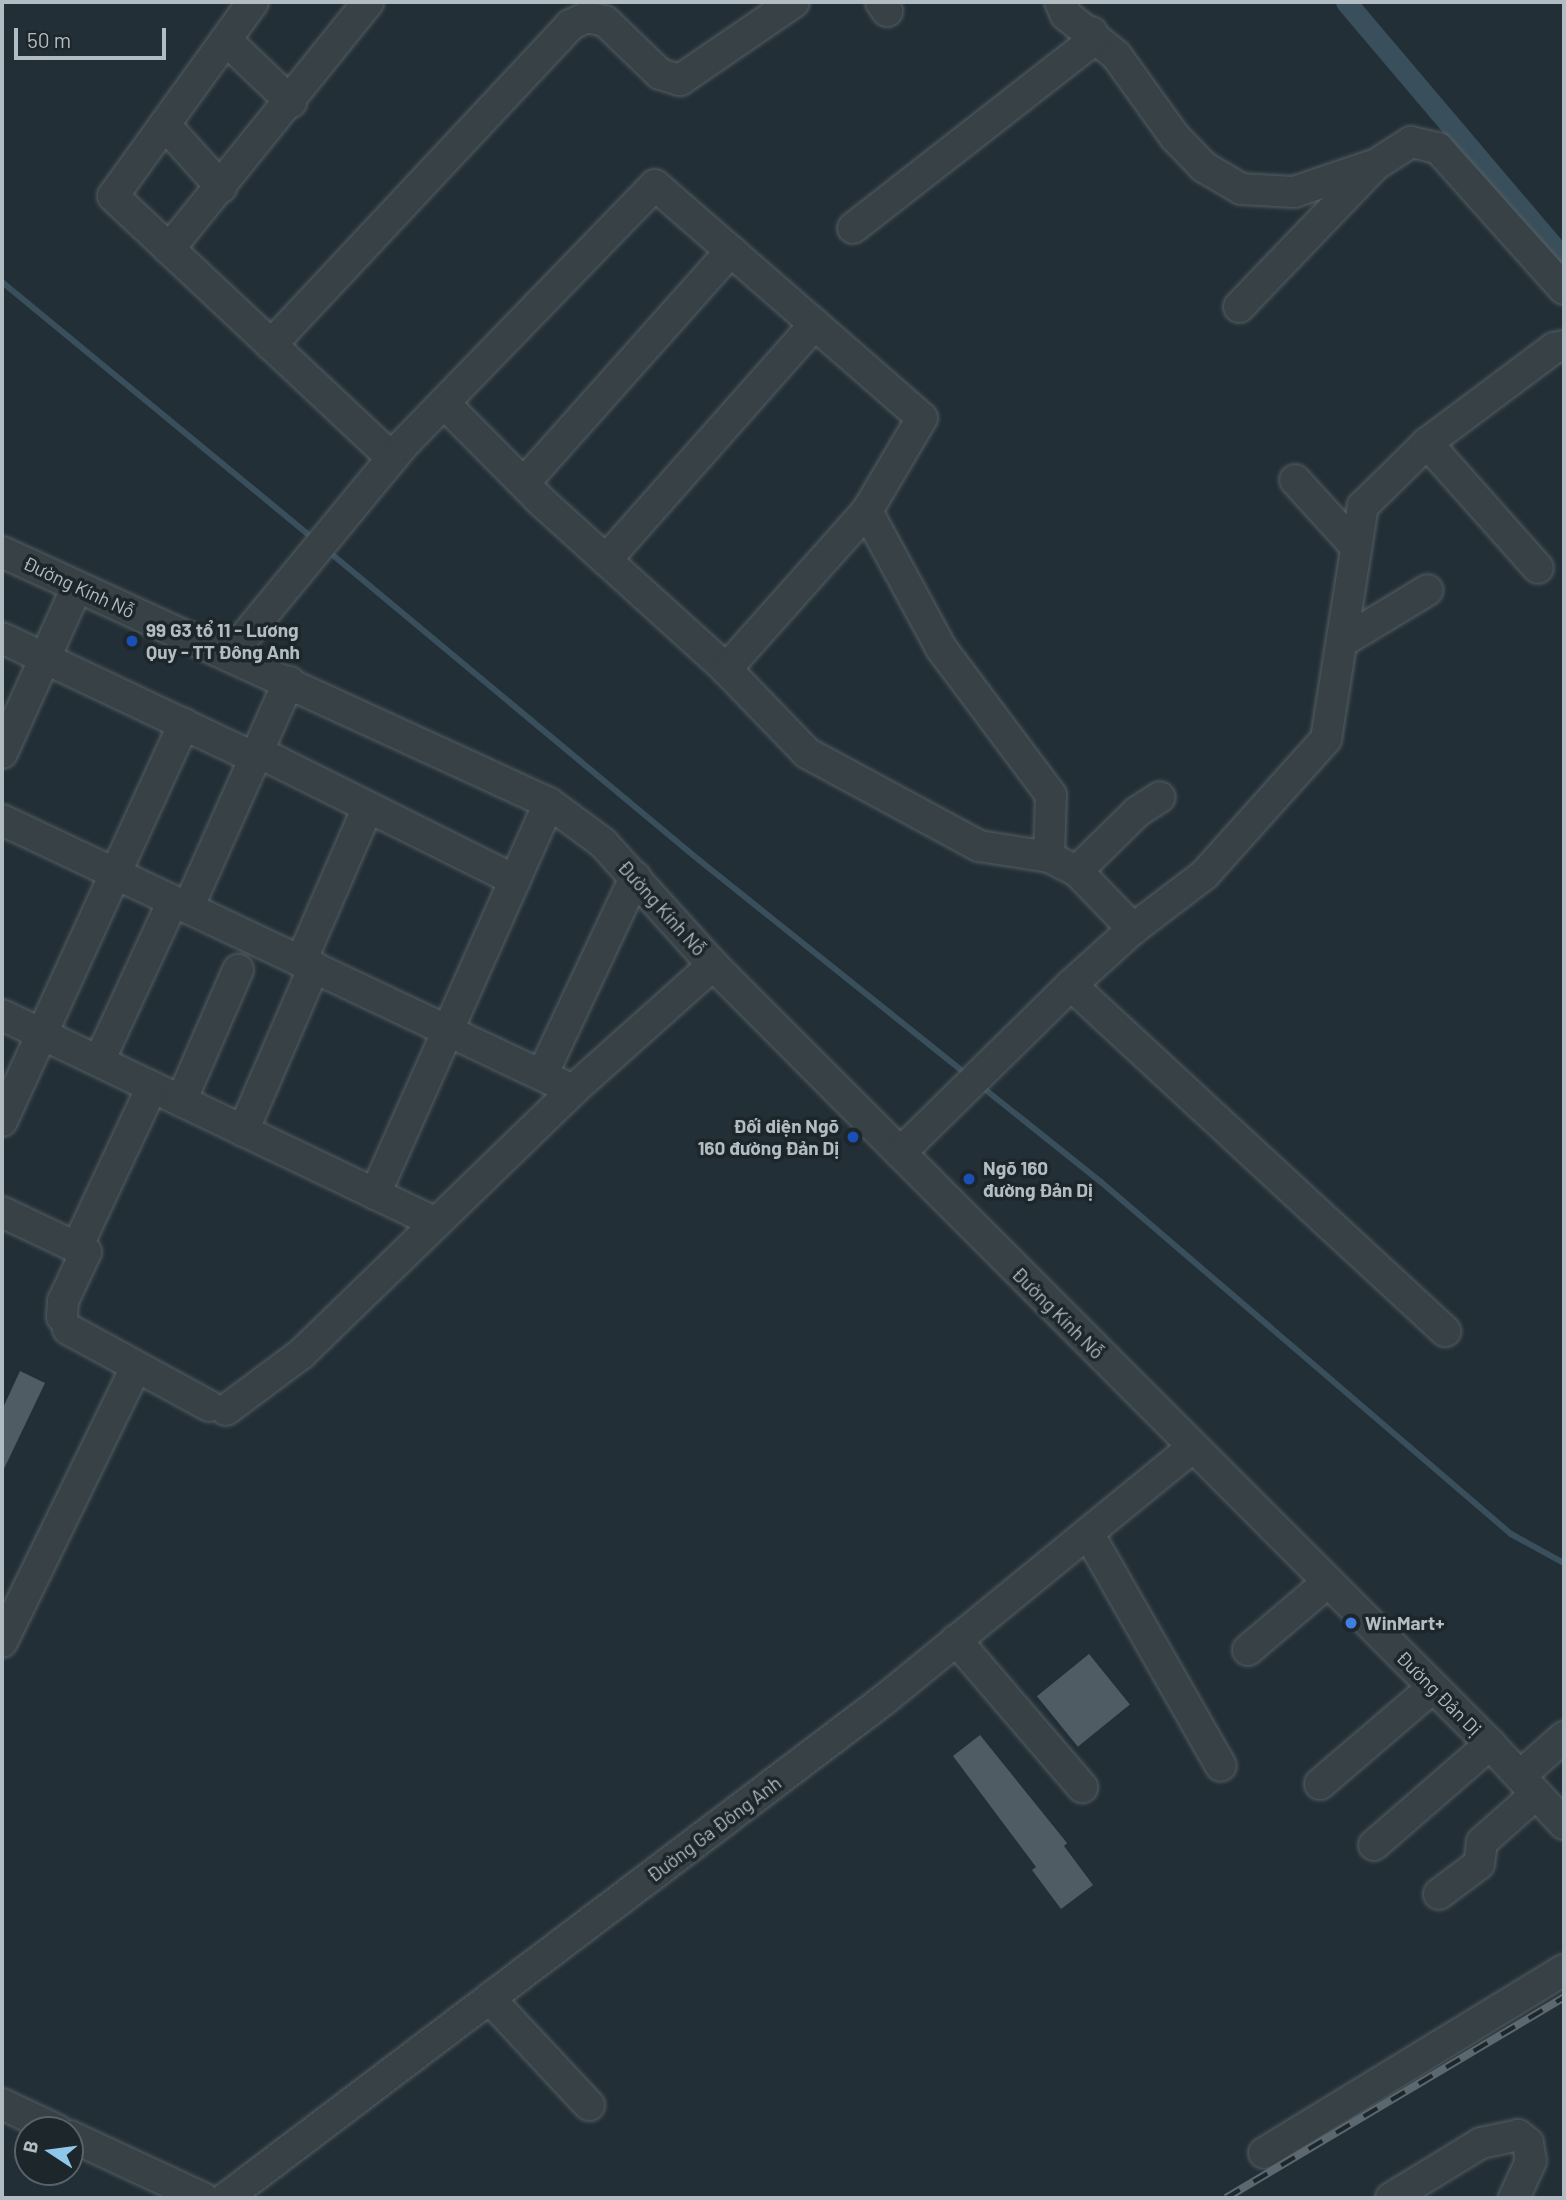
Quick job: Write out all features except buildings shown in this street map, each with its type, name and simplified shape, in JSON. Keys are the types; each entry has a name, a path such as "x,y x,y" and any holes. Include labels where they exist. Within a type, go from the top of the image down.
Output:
{"street":[{"path":"253,2 113,196 392,458"},
{"path":"169,249 291,102 368,2"},
{"path":"271,345 570,25 587,17 605,21 660,75 680,80 794,2"},
{"path":"1060,2 1066,15 1092,32 1116,55 1175,137 1204,167 1241,190 1294,192 1375,165"},
{"path":"853,228 1086,46 1092,32"},
{"path":"226,40 291,102"},
{"path":"165,125 221,187"},
{"path":"1239,307 1375,165 1411,142 1438,148 1564,289"},
{"path":"229,656 392,458 656,186 922,418 867,511 726,669"},
{"path":"524,483 731,251"},
{"path":"606,560 815,324"},
{"path":"900,1153 1071,985 1133,929 1204,875 1326,739 1363,506 1427,443 1555,348 1564,346"},
{"path":"443,403 524,483 726,669 807,753 979,846 1049,857 1077,871 1133,929"},
{"path":"1427,443 1538,568"},
{"path":"1295,480 1356,547"},
{"path":"867,511 941,649 1051,795 1049,857"},
{"name":"Đường Kính Nỗ","path":"2,552 289,681 549,803 603,843 713,965 1192,1448"},
{"path":"2,753 77,587"},
{"path":"1342,642 1428,590"},
{"path":"2,638 368,807 515,880"},
{"path":"99,1061 256,755 289,681"},
{"path":"2,1121 184,724"},
{"path":"1077,871 1137,812 1160,797"},
{"path":"375,1194 549,803"},
{"path":"243,1131 368,807"},
{"path":"2,820 573,1090"},
{"path":"542,1075 635,877"},
{"path":"2,1212 86,1252 63,1301 65,1323 136,1367 218,1408 301,1354 573,1090 713,965"},
{"path":"181,1101 238,970"},
{"path":"1071,985 1445,1331"},
{"path":"2,1015 436,1223"},
{"path":"77,1247 152,1087"},
{"path":"2,1642 136,1367"},
{"name":"Đường Ga Đông Anh","path":"226,2198 491,2000 956,1640 1192,1448"},
{"name":"Đường Đản Dị","path":"1192,1448 1490,1744 1564,1824"},
{"path":"1088,1533 1221,1766"},
{"path":"1248,1650 1328,1583"},
{"path":"956,1640 1082,1787"},
{"path":"1320,1784 1433,1687"},
{"path":"1439,1894 1479,1864 1482,1842 1564,1737"},
{"path":"1374,1845 1454,1780 1490,1744"},
{"path":"1264,2153 1564,1970"},
{"path":"491,2000 589,2105"},
{"path":"2,2104 27,2116"},
{"path":"1391,2198 1481,2143 1518,2135 1528,2143 1531,2161 1514,2198"},
{"path":"84,2143 203,2198"}],"waterway":[{"path":"1346,2 1564,259"},
{"path":"2,282 308,534"},
{"path":"334,556 699,860 961,1070"},
{"path":"987,1091 1101,1182 1511,1534 1564,1563"}],"railway":[{"path":"1226,2198 1564,1997"}],"place":[{"name":"99 G3 tổ 11 - Lương Quy - TT Đông Anh","path":"132,641"},
{"name":"Đối diện Ngõ 160 đường Đản Dị","path":"853,1137"},
{"name":"Ngõ 160 đường Đản Dị","path":"969,1179"},
{"name":"WinMart+","path":"1351,1623"}]}
